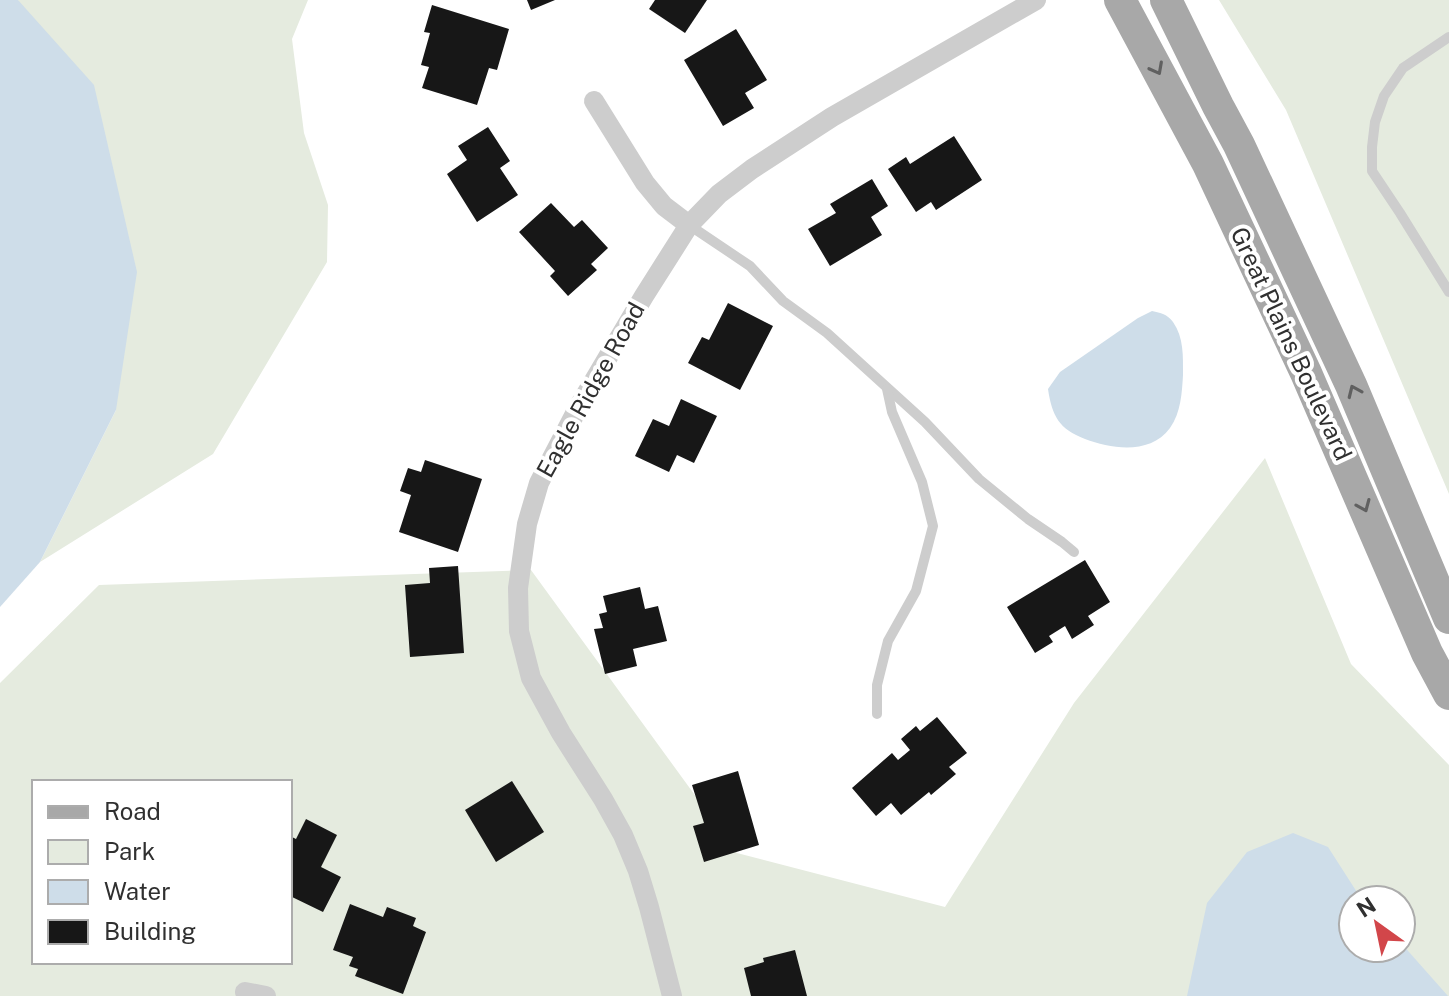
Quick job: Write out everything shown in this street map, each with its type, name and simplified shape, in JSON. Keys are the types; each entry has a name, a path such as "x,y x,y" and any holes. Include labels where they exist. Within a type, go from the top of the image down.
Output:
{"main road":[{"name":"Great Plains Boulevard","path":"1120,0 1208,164 1306,373 1427,653 1449,694"},
{"name":"Great Plains Boulevard","path":"1166,0 1239,145 1351,385 1449,618"}],"street":[{"name":"Eagle Ridge Road","path":"672,996 638,871 623,835 531,678 519,631 518,588 527,524 539,483 579,406 644,296 689,225 719,194 832,117 1036,0"},
{"path":"594,101 645,183 664,206 689,225"},
{"path":"245,992 266,996"}],"lane":[{"path":"1449,37 1403,68 1384,96 1375,122 1372,147 1372,171 1449,292"},
{"path":"689,225 750,266 783,301 827,333 925,422 979,479 1074,552"},
{"path":"877,714 877,685 888,641 916,591 933,526 922,482 892,412 886,387"}],"green space":[{"path":"18,0 308,0 292,39 304,133 328,205 327,262 213,454 40,562 116,410"},
{"path":"1219,0 1449,0 1449,494 1286,110"},
{"path":"1265,458 1351,664 1449,765 1449,996 0,996 0,683 99,585 531,570 737,853 945,907 1074,703"}],"water":[{"path":"0,0 18,0 94,85 137,272 116,410 40,562 0,607"},
{"path":"1152,311 1161,313 1173,322 1182,347 1181,395 1177,416 1170,428 1152,443 1130,447 1096,443 1069,431 1055,414 1048,389 1060,372"},
{"path":"1293,833 1328,847 1352,884 1337,884 1337,964 1417,964 1417,961 1448,996 1187,996 1207,903 1247,852"}],"building":[{"path":"527,0 555,0 531,10"},
{"path":"655,0 707,0 685,33 649,9"},
{"path":"432,5 509,29 497,70 489,68 477,105 422,88 429,67 421,65 430,33 424,32"},
{"path":"736,29 767,80 745,93 754,108 723,126 684,60"},
{"path":"488,127 510,161 500,168 518,195 477,222 447,174 467,160 458,146"},
{"path":"954,136 982,180 936,210 931,202 916,212 888,169 906,157 910,164"},
{"path":"872,179 888,206 871,217 882,235 830,266 808,229 836,213 830,204"},
{"path":"551,203 574,227 582,220 608,248 591,264 597,270 568,296 550,276 555,271 519,232"},
{"path":"728,303 773,326 740,390 688,363 702,337 709,340"},
{"path":"681,399 717,416 694,463 677,455 669,472 635,456 653,419 669,426"},
{"path":"425,460 482,479 458,552 399,532 411,495 400,491 408,468 421,472"},
{"path":"1085,560 1110,602 1088,616 1094,625 1072,639 1065,626 1049,636 1053,642 1035,653 1007,607"},
{"path":"458,566 464,653 410,657 405,585 430,583 429,568"},
{"path":"640,587 645,609 658,606 667,641 633,649 637,666 605,674 594,629 603,628 599,614 607,612 603,596"},
{"path":"937,717 967,753 949,767 956,774 901,815 891,803 876,816 852,788 892,753 898,760 910,750 901,739 916,726 920,731"},
{"path":"738,771 759,845 704,862 693,826 704,823 692,785"},
{"path":"512,781 544,832 496,862 465,810"},
{"path":"306,819 337,835 321,867 341,877 323,912 292,897 292,837 296,839"},
{"path":"350,904 383,917 387,907 416,918 413,926 426,932 403,994 355,976 358,969 349,966 353,957 333,950"},
{"path":"795,950 807,996 751,996 744,968 764,962 763,958"}]}
